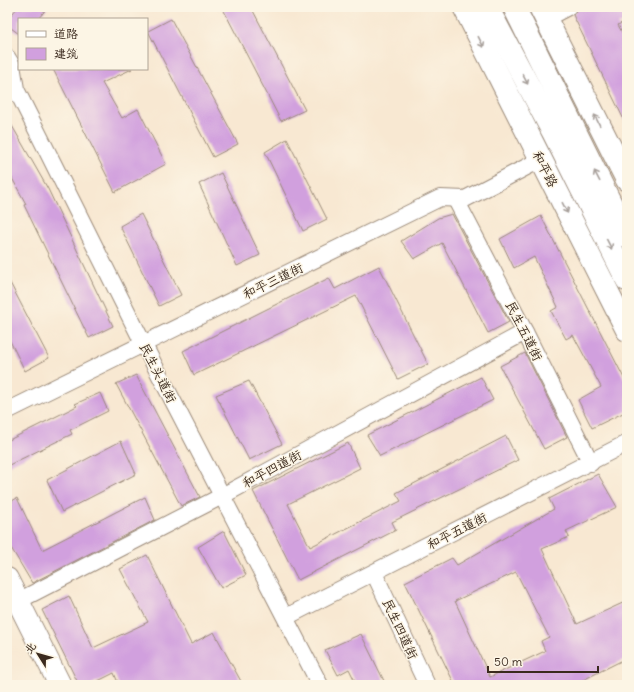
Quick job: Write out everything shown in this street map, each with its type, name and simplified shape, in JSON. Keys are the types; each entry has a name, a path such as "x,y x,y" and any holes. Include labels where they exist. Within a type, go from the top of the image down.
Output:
{"main road":[{"name":"和平路","path":"464,7 627,330"},
{"path":"470,7 502,36"},
{"name":"和平路","path":"487,7 553,132 627,280"},
{"path":"514,7 627,236"},
{"path":"539,11 627,180"},
{"path":"7,579 60,685"}],"street":[{"path":"539,11 568,7"},
{"name":"民生头道街","path":"7,57 12,65 16,89 144,345 320,685"},
{"name":"和平三道街","path":"7,411 144,345 440,198 456,200 465,199 540,160"},
{"name":"民生五道街","path":"456,200 591,463"},
{"name":"和平四道街","path":"18,602 222,496 525,332"},
{"name":"和平五道街","path":"286,617 627,444"},
{"name":"民生四道街","path":"374,573 427,685"}],"building":[{"path":"18,7 48,7 39,18 18,18 18,33 7,25 7,20"},
{"path":"222,7 251,7 305,110 281,121"},
{"path":"579,7 627,7 627,20 618,25 627,41 627,126 573,15"},
{"path":"171,19 238,144 213,157 148,31"},
{"path":"54,70 130,70 102,83 122,118 138,109 166,164 115,192"},
{"path":"7,117 48,189 113,326 89,338 24,205 26,204 7,169"},
{"path":"287,139 327,219 303,231 265,152"},
{"path":"221,173 260,255 237,266 199,184"},
{"path":"141,214 181,295 159,306 120,226"},
{"path":"452,214 509,322 488,333 442,243 414,259 401,241 438,218"},
{"path":"541,216 627,384 627,411 592,428 578,400 601,387 573,335 566,339 551,311 558,307 534,257 514,268 500,239"},
{"path":"379,266 428,364 398,379 356,296 194,375 183,351 329,278 335,289"},
{"path":"7,277 49,358 25,371 7,335"},
{"path":"525,353 567,437 544,449 500,366"},
{"path":"136,375 200,497 181,506 116,384"},
{"path":"481,377 493,400 380,456 367,435"},
{"path":"249,381 282,444 249,460 216,395"},
{"path":"100,393 108,411 70,430 72,434 7,466 7,441 77,406 75,404"},
{"path":"506,436 518,460 392,522 396,530 298,580 253,491 348,443 360,468 288,504 310,547 401,501 396,493"},
{"path":"121,441 136,474 62,512 47,480"},
{"path":"598,474 617,507 566,531 569,537 542,549 577,624 627,601 627,658 573,685 455,685 405,582 452,558 457,565 554,509 549,499","holes":["516,572 549,637 541,641 545,651 490,677 455,601"]},
{"path":"145,497 155,520 32,583 7,541 7,504 17,498 42,550"},
{"path":"224,531 246,575 221,588 198,547"},
{"path":"147,555 191,644 214,632 243,685 119,685 114,673 90,685 79,685 42,610 69,596 93,648 148,622 120,569"},
{"path":"361,634 386,685 357,685 349,669 338,675 325,650"}]}
